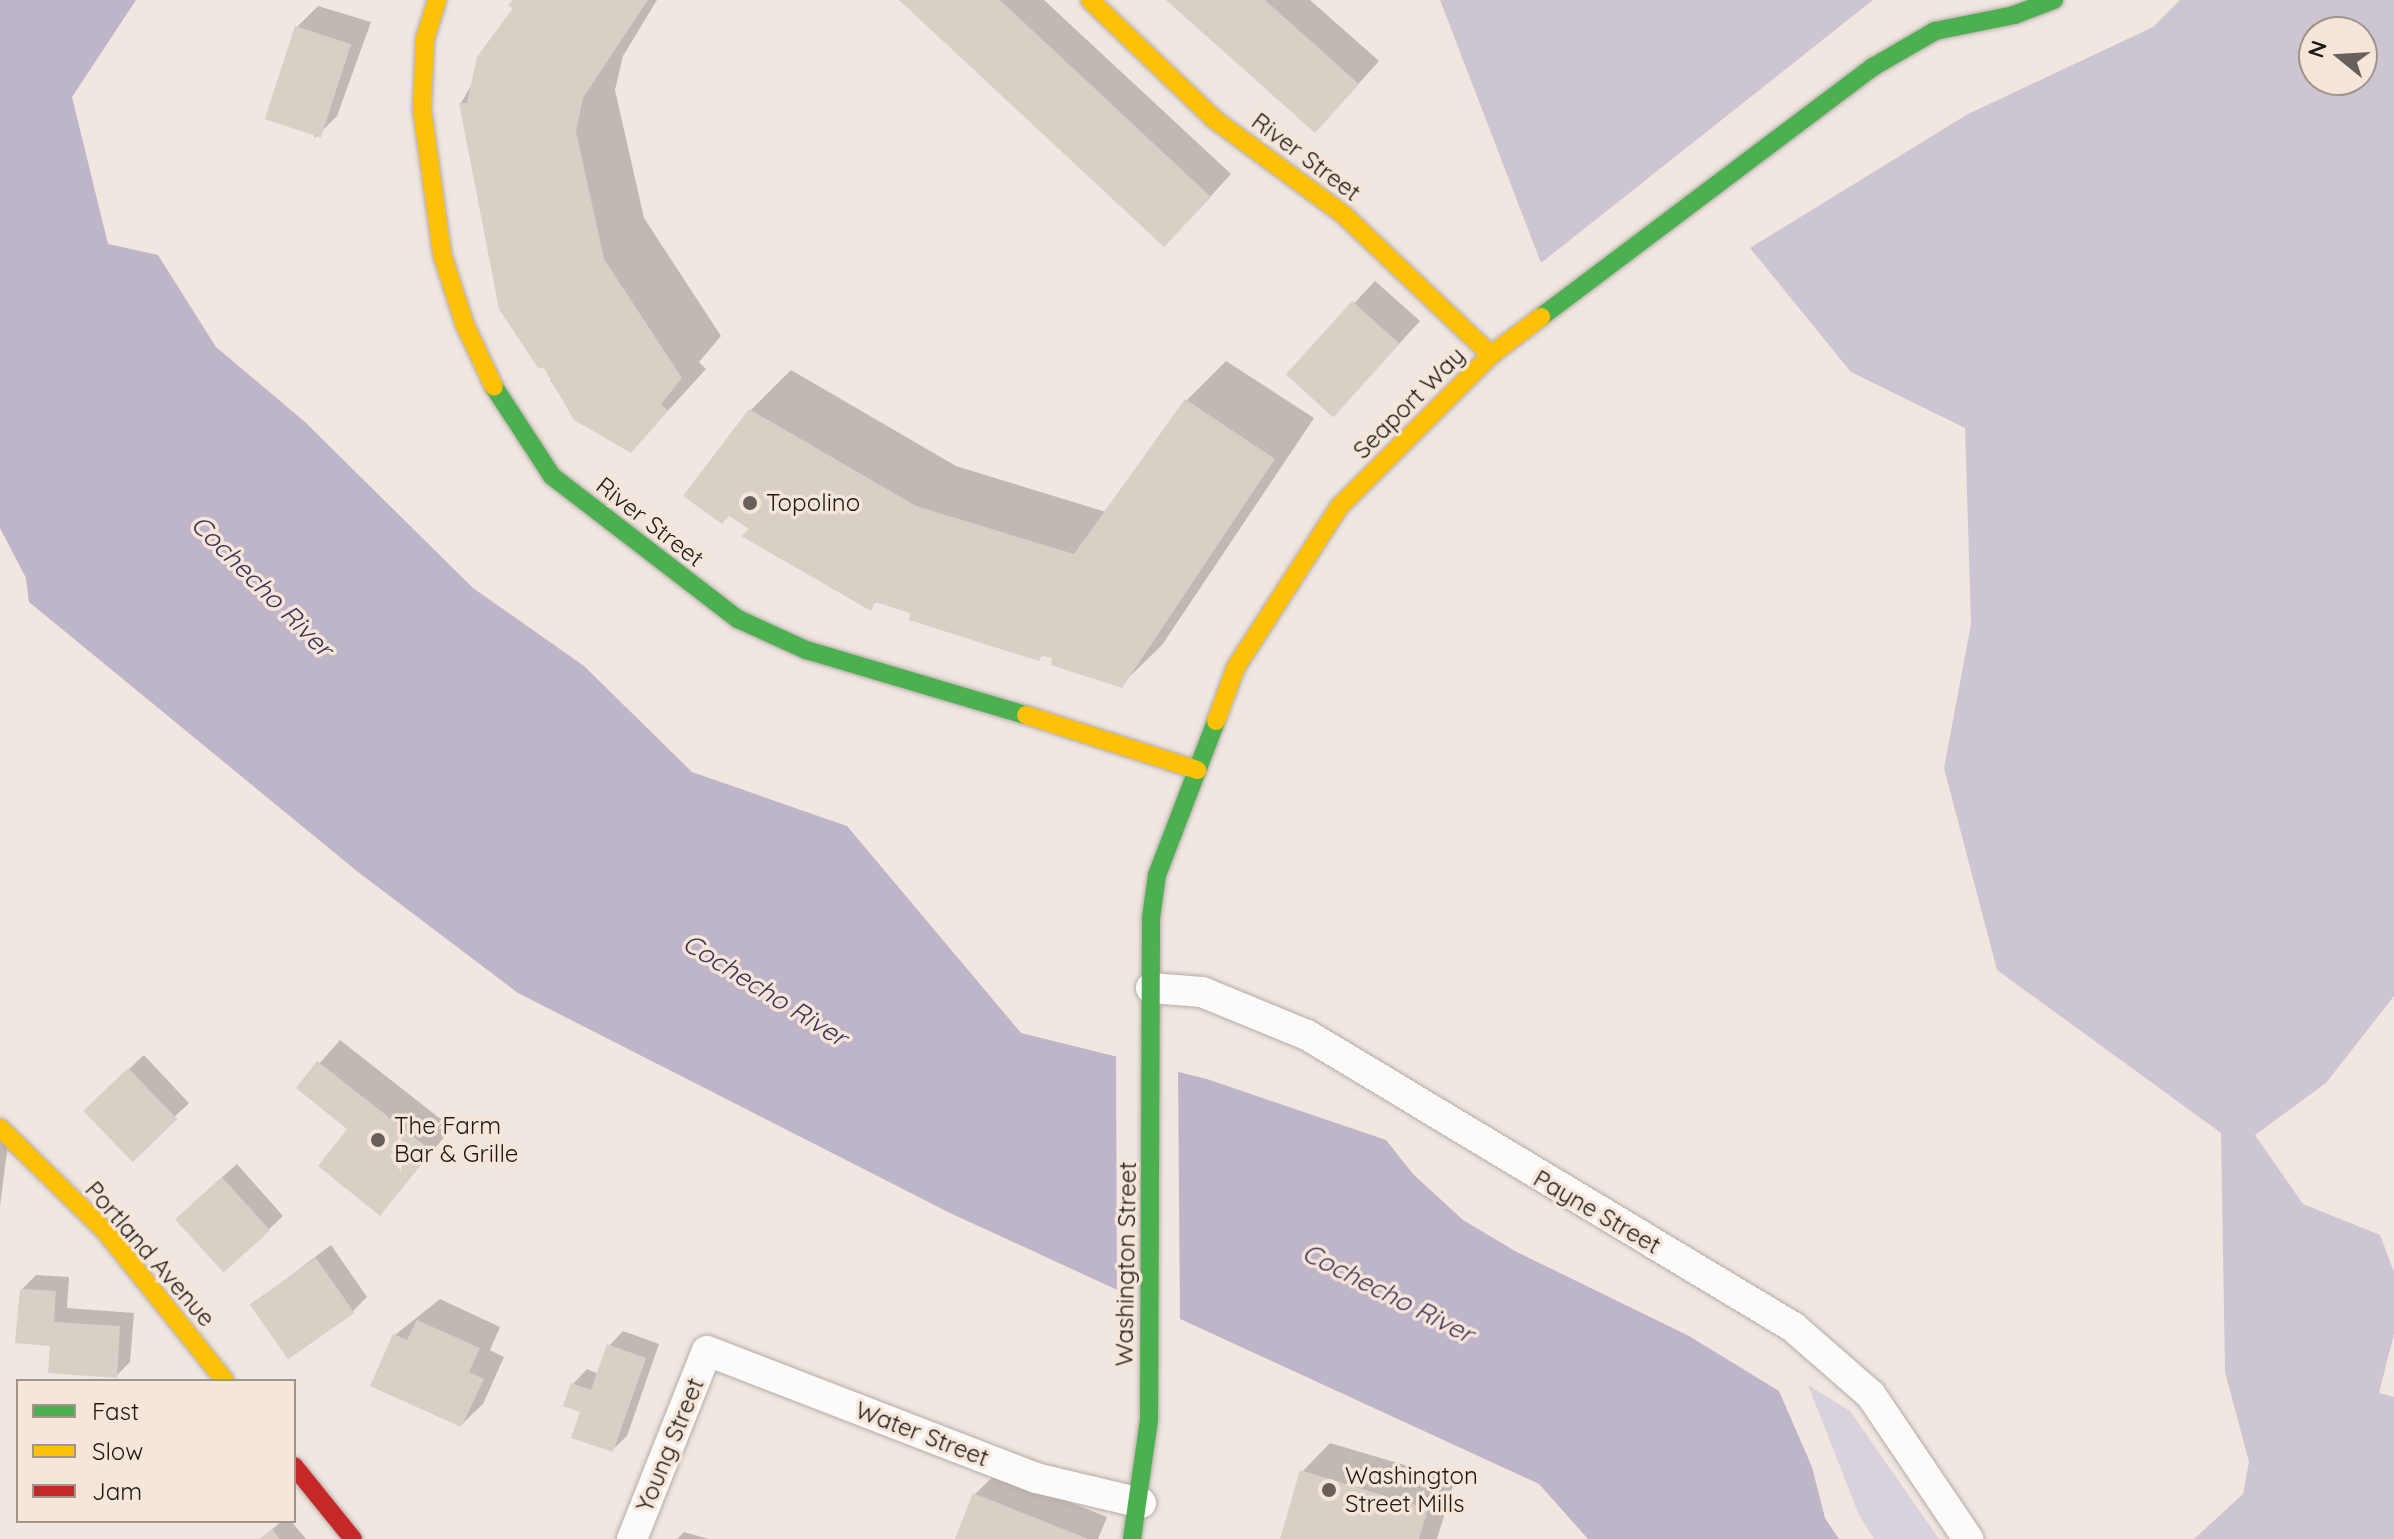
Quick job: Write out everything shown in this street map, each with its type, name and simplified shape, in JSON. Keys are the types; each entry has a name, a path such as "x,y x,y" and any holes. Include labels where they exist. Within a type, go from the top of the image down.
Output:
{"street":[{"name":"River Street","path":"437,0 425,39 422,109 442,254 465,325 491,383 552,476 738,619 765,632 806,650 1160,754 1197,770"},
{"name":"River Street","path":"1090,0 1214,119 1344,215 1491,355"},
{"name":"Seaport Way","path":"1151,988 1157,875 1236,667 1339,507 1491,355 1873,67 1943,30 2014,15 2054,0"},
{"name":"Washington Street","path":"1132,1539 1141,1503 1149,1419 1151,988"},
{"name":"Payne Street","path":"1151,988 1202,992 1307,1035 1793,1327 1871,1395 1968,1539"},
{"name":"Portland Avenue","path":"0,1128 105,1231 223,1379"},
{"name":"Water Street","path":"707,1351 1036,1478 1141,1503"},
{"name":"Young Street","path":"632,1539 707,1351"},
{"path":"296,1468 353,1539"}],"shaded area":[{"path":"1440,0 1873,0 1541,263"},
{"path":"2180,0 2394,0 2394,996 2326,1083 2255,1135 2303,1204 2380,1235 2394,1272 2394,1334 2379,1393 2394,1397 2394,1539 2194,1539 2243,1494 2249,1462 2225,1372 2221,1133 1997,970 1944,768 1971,624 1965,428 1851,372 1750,248 1968,114 2153,27"},
{"path":"1808,1385 1850,1411 1939,1539 1874,1539 1859,1515"}],"water":[{"name":"Cochecho River","path":"0,0 136,0 72,97 108,244 158,255 216,347 305,422 473,588 584,666 692,772 847,826 1021,1033 1207,1079 1386,1140 1413,1174 1463,1220 1515,1251 1689,1336 1779,1391 1812,1467 1825,1518 1839,1539 1588,1539 1539,1484 950,1213 518,993 358,872 29,602 26,578 0,528"}],"pier":[{"path":"1116,1052 1178,1069 1180,1322 1117,1293"}],"building":[{"path":"512,0 648,0 583,98 576,131 604,259 682,378 661,404 668,411 631,453 574,420 544,368 538,368 499,309 459,103 467,103 477,57 513,8 508,6"},
{"path":"899,0 1000,0 1211,197 1164,247"},
{"path":"1166,0 1265,0 1359,84 1315,133"},
{"path":"295,26 351,44 321,137 265,119"},
{"path":"1352,301 1400,344 1333,417 1286,375"},
{"path":"1185,399 1275,459 1122,688 1051,665 1052,658 1042,656 1039,661 909,620 910,613 875,602 871,611 741,536 749,529 729,516 722,524 683,496 749,409 916,506 1074,554"},
{"name":"The Farm Bar & Grille","path":"317,1061 432,1151 380,1216 318,1166 347,1129 296,1088"},
{"path":"128,1068 177,1119 133,1162 83,1111"},
{"path":"222,1177 270,1231 223,1273 175,1219"},
{"path":"316,1258 354,1313 288,1359 250,1304"},
{"path":"20,1289 56,1291 54,1322 120,1326 117,1378 48,1373 50,1346 15,1343"},
{"path":"417,1320 480,1348 469,1372 484,1379 461,1427 370,1386 393,1334 407,1340"},
{"path":"607,1344 646,1358 613,1452 571,1438 580,1412 563,1406 571,1383 591,1390"},
{"name":"Washington Street Mills","path":"1300,1470 1428,1509 1419,1539 1280,1539"},
{"path":"973,1493 1088,1539 955,1539"},
{"path":"272,1529 280,1539 260,1539"}],"traffic: fast":[{"path":"1541,317 1873,67 1935,31 2014,15 2054,0"},
{"path":"494,387 552,476 738,619 806,650 1026,715"},
{"path":"1132,1539 1149,1419 1151,918 1157,875 1216,721"}],"traffic: slow":[{"path":"437,0 425,39 422,109 442,254 465,325 494,387"},
{"path":"1090,0 1214,119 1344,215 1491,355"},
{"path":"1216,721 1236,667 1339,507 1491,355 1541,317"},
{"path":"1026,715 1197,770"},
{"path":"0,1128 105,1231 223,1379"}],"traffic: jam":[{"path":"296,1468 353,1539"}],"place":[{"name":"Topolino","path":"750,503"},
{"name":"The Farm Bar & Grille","path":"378,1140"},
{"name":"Washington Street Mills","path":"1329,1490"}]}
